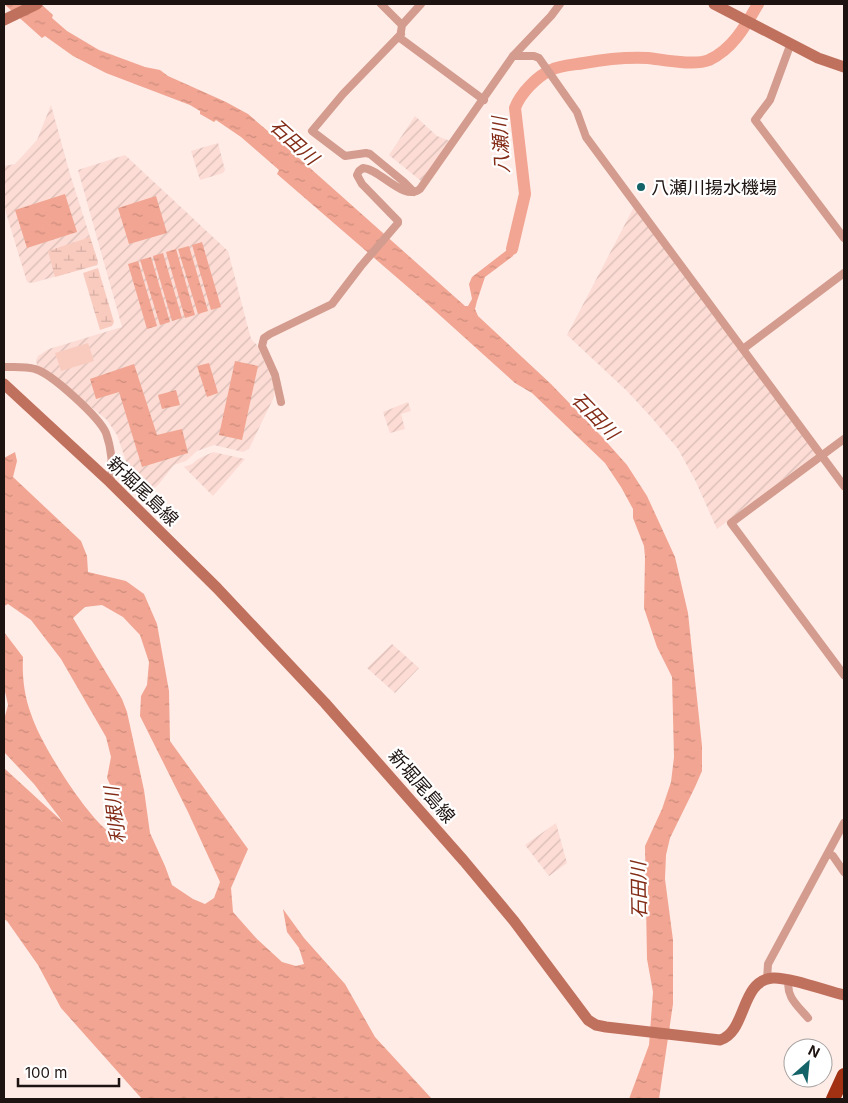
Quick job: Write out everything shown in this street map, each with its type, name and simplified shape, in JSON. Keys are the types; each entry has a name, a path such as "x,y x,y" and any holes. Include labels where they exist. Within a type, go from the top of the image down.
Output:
{"highway":[{"path":"833,1099 844,1075"}],"main road":[{"path":"4,20 38,4"},
{"path":"714,4 824,60 844,68"},
{"name":"新堀尾島線","path":"4,384 110,482 217,588 325,703 464,861 514,921 584,1016 596,1025 717,1040 723,1039 730,1035 752,991 767,979"},
{"path":"767,979 780,978 844,995"}],"street":[{"path":"381,4 402,25"},
{"path":"421,4 402,25 400,38 484,100"},
{"path":"281,402 279,388 262,342 270,334 332,304 365,261 398,225 398,221 362,184 357,175 359,171 363,168 372,170 400,188 414,192 420,189 514,56 560,4"},
{"path":"401,34 343,94 312,131 345,156 366,153 375,157 414,192"},
{"path":"791,43 770,100 755,120 844,238"},
{"path":"514,56 534,56 539,58 577,112 586,137 844,486"},
{"path":"743,349 844,273"},
{"path":"4,367 35,369 49,376 101,424 108,441 112,470 110,482"},
{"path":"844,439 731,523 844,675"},
{"path":"767,979 768,964 844,823"},
{"path":"828,853 844,872"},
{"path":"789,980 787,988 789,994 808,1018"}],"shaded area":[{"path":"51,105 70,174 98,262 97,265 32,283 27,282 4,206 4,166 15,164 37,140"},
{"path":"415,116 437,136 450,141 421,181 389,155"},
{"path":"218,143 225,170 223,173 200,180 191,151"},
{"path":"125,155 228,251 251,339 257,345 275,386 274,397 249,449 243,452 214,445 197,451 186,461 174,465 151,491 143,485 132,471 126,461 117,435 107,420 37,365 36,360 38,356 49,349 122,327 78,170"},
{"path":"634,207 815,452 815,455 717,529 695,480 678,449 627,391 567,335"},
{"path":"408,402 411,411 401,414 405,429 390,433 383,412"},
{"path":"213,452 245,459 213,496 184,467"},
{"path":"392,644 419,668 395,693 367,668"},
{"path":"556,823 567,863 549,876 525,845"}],"green space":[{"path":"90,237 98,262 97,265 55,277 48,251"},
{"path":"98,268 114,322 112,326 100,330 83,273"},
{"path":"88,343 94,361 61,371 55,353"}],"water":[{"path":"4,4 41,4 53,15 52,18 67,31 99,50 145,67 160,70 168,76 248,114 465,306 468,306 472,299 469,284 472,277 507,250 511,240 520,228 513,256 485,277 475,309 478,316 551,384 627,465 647,496 675,557 688,613 702,746 702,771 670,838 666,855 665,879 673,940 673,1004 659,1099 629,1099 649,1045 653,992 647,959 645,846 662,809 671,782 674,757 672,677 657,647 644,608 644,546 633,518 633,509 621,487 605,463 532,393 515,383 424,301 277,174 279,170 241,137 216,120 214,122 200,114 200,111 190,105 106,73 73,56 45,36 42,38"},
{"path":"65,194 77,232 27,248 15,210"},
{"path":"156,196 167,233 129,244 118,208"},
{"path":"202,242 221,307 211,310 192,245"},
{"path":"189,246 208,311 198,314 178,249"},
{"path":"176,249 195,315 185,318 166,252"},
{"path":"163,253 182,318 172,321 153,256"},
{"path":"151,257 170,322 160,325 140,260"},
{"path":"138,261 157,326 147,329 128,264"},
{"path":"235,361 258,366 242,440 219,435"},
{"path":"209,363 218,393 207,397 197,366"},
{"path":"134,364 157,435 182,429 188,453 142,467 119,392 96,399 90,379"},
{"path":"176,390 180,405 162,409 158,395"},
{"path":"15,452 17,461 13,477 81,541 87,556 88,572 126,581 144,594 157,624 169,691 170,741 248,849 231,888 233,912 257,939 282,962 296,966 304,964 299,948 287,932 283,909 304,938 345,984 375,1037 432,1099 142,1099 61,1008 38,965 4,919 4,768 63,822 34,784 4,752 4,716 8,705 4,687 4,632 23,657 24,686 31,714 36,727 64,777 88,810 109,832 124,836 128,823 107,778 111,757 106,737 61,659 31,620 8,604 4,606 4,458","holes":["102,605 123,617 140,635 149,662 147,685 141,696 140,716 188,812 220,882 214,898 205,904 193,899 172,885 150,833 144,790 127,712 122,699 73,618 85,607"]}],"waterway":[{"name":"八瀬川","path":"512,249 525,194 515,108 521,97 540,76 555,68 600,60 648,58 688,63 703,62 718,55 732,43 744,28 758,4"}],"place":[{"name":"八瀬川揚水機場","path":"641,187"}],"water label":[{"name":"石田川","path":"294,142"},
{"name":"石田川","path":"595,416"},
{"name":"利根川","path":"115,815"},
{"name":"石田川","path":"639,890"}]}
